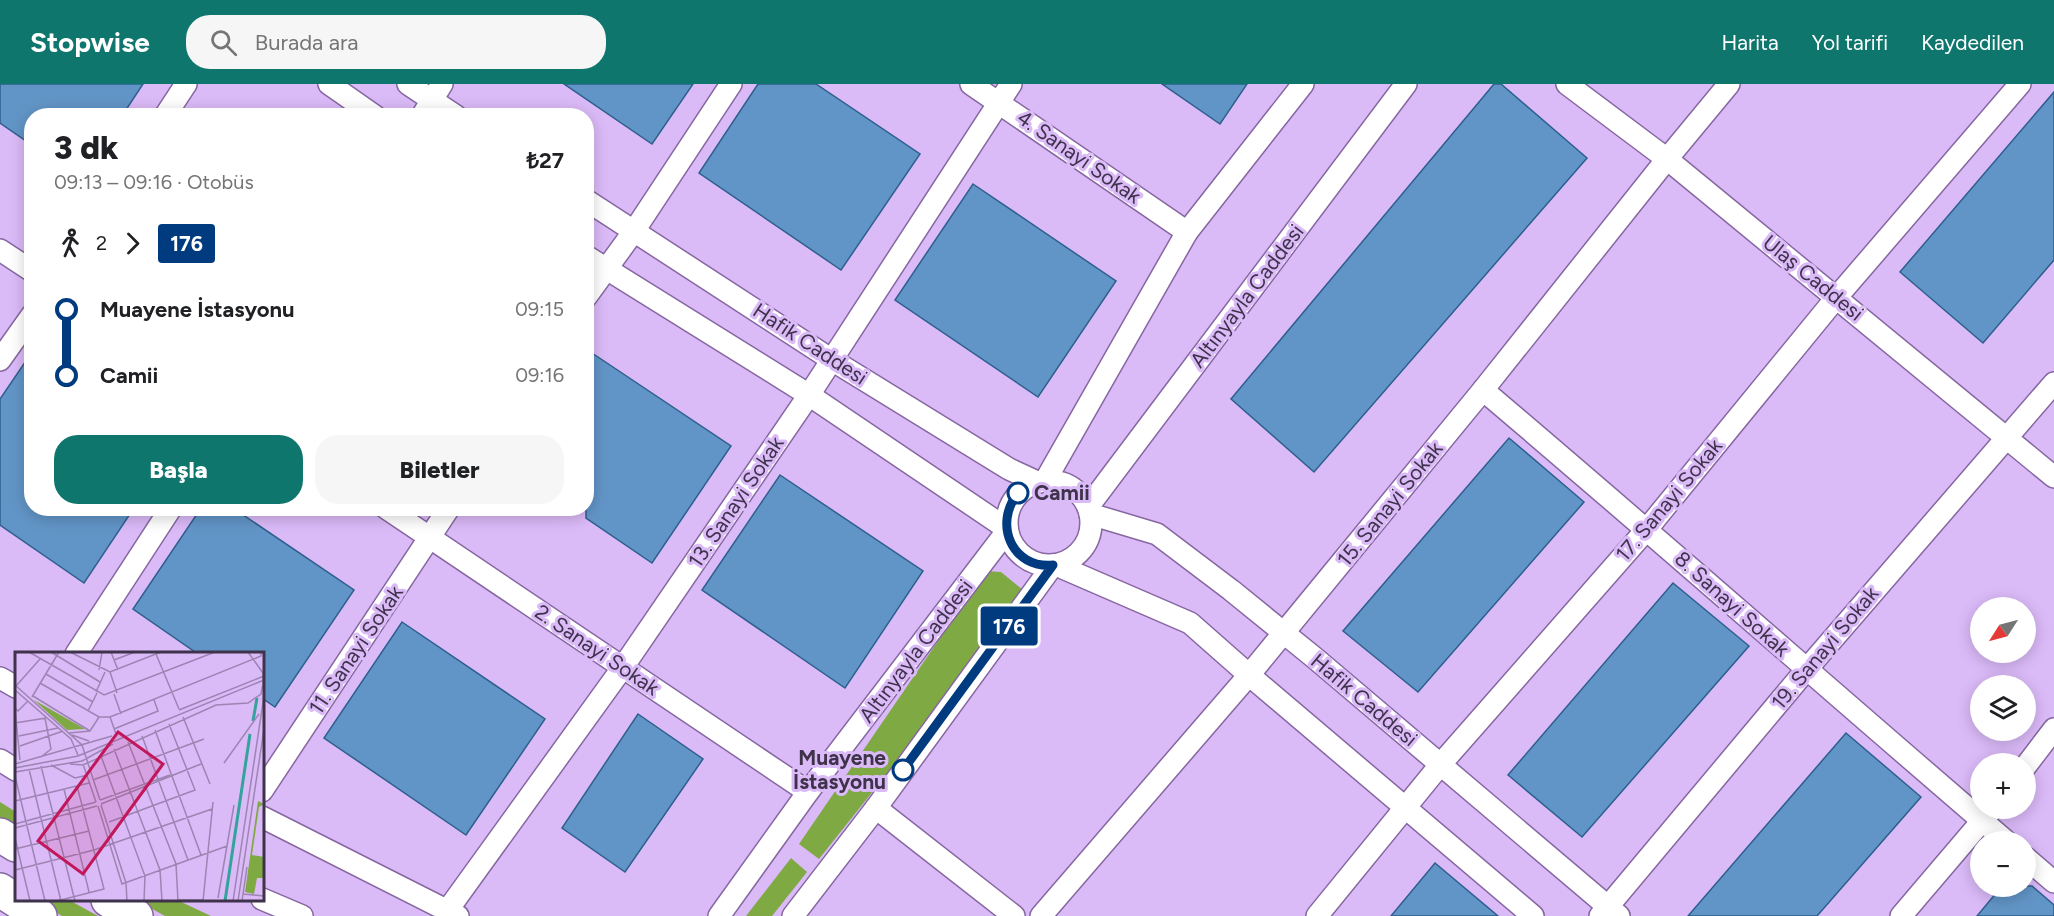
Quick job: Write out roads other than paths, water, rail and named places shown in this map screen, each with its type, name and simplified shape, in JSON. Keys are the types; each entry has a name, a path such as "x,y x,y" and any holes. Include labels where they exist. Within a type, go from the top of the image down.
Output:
{"highway":[{"path":"0,835 15,844"},
{"path":"0,890 15,900"},
{"path":"17,901 40,916"},
{"path":"110,901 136,916"}],"street":[{"path":"170,108 186,84"},
{"path":"329,84 364,108"},
{"path":"408,84 432,100"},
{"path":"594,285 634,231 731,84"},
{"name":"4. Sanayi Sokak","path":"971,84 1186,232"},
{"name":"13. Sanayi Sokak","path":"453,913 832,360 1011,84"},
{"path":"1041,481 1186,232 1303,84"},
{"name":"Altınyayla Caddesi","path":"1089,511 1406,84"},
{"name":"Ulaş Caddesi","path":"1567,84 1667,159 2054,477"},
{"name":"15. Sanayi Sokak","path":"1041,916 1249,675 1483,390 1729,84"},
{"name":"17. Sanayi Sokak","path":"1317,916 1440,765 1647,528 1836,298 2020,84"},
{"name":"Hafik Caddesi","path":"594,205 832,360 1009,469 1041,481"},
{"path":"0,250 24,266"},
{"name":"Hafik Caddesi","path":"594,261 808,395 1007,530"},
{"path":"0,360 24,326"},
{"name":"19. Sanayi Sokak","path":"1609,913 1806,670 2054,383"},
{"name":"8. Sanayi Sokak","path":"1483,390 1647,528 1806,670 1970,801"},
{"path":"801,914 1054,565 1070,560 1086,544 1090,529 1089,511 1074,489 1060,482 1041,481 1024,488 1013,499 1007,513 1007,530 1011,543 1020,555 1033,563 1054,565 1191,623 1533,916"},
{"name":"Hafik Caddesi","path":"1089,511 1157,534 1283,633 1440,765 1609,913"},
{"path":"77,652 166,516"},
{"name":"2. Sanayi Sokak","path":"398,516 808,792"},
{"name":"11. Sanayi Sokak","path":"264,787 444,516"},
{"name":"Altınyayla Caddesi","path":"719,916 808,792 1007,530"},
{"path":"0,678 15,686"},
{"path":"2036,753 2054,729"},
{"path":"0,760 15,769"},
{"path":"876,808 1014,916"},
{"path":"264,818 453,913"},
{"path":"1901,916 1985,819"},
{"path":"2036,866 2054,882"},
{"path":"264,900 302,916"}],"place":[{"name":"Camii","path":"1018,493"},
{"name":"Muayene İstasyonu","path":"903,770"}]}
